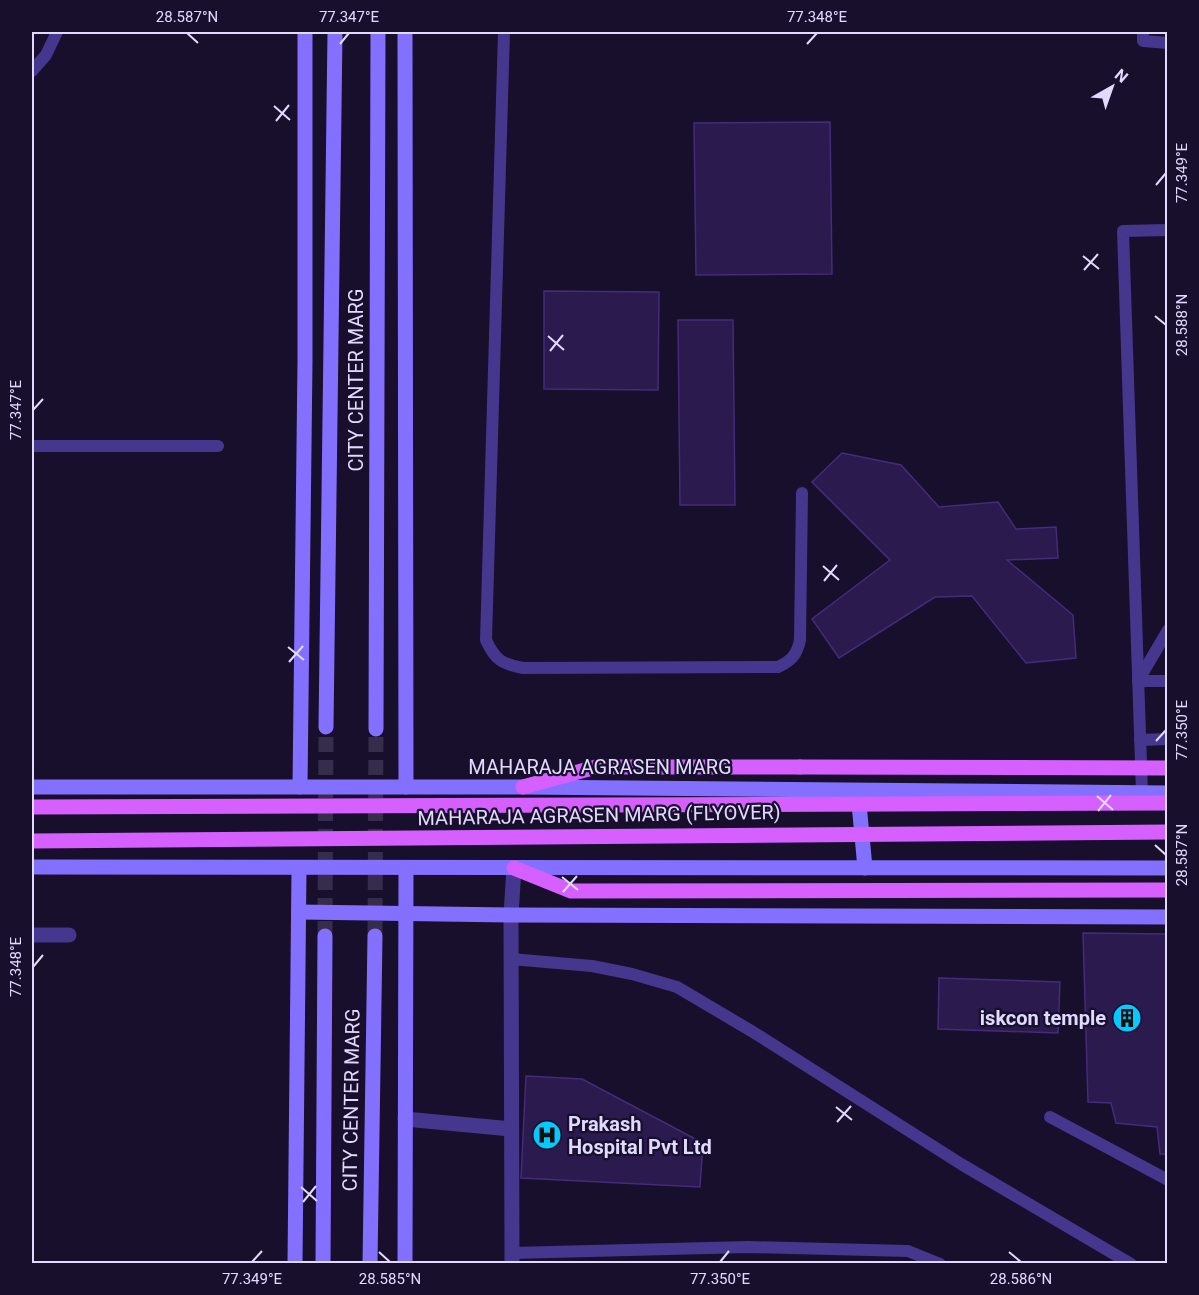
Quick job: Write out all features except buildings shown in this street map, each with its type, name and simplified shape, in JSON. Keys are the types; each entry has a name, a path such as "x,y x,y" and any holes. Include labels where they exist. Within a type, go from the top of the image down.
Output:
{"main road":[{"path":"300,787 305,361 305,32"},
{"name":"CITY CENTER MARG","path":"326,727 335,32"},
{"name":"CITY CENTER MARG","path":"376,729 378,32"},
{"path":"405,32 406,787"},
{"path":"523,787 596,767 1167,768"},
{"name":"MAHARAJA AGRASEN MARG","path":"32,787 523,787 1167,793"},
{"path":"857,790 865,868"},
{"name":"MAHARAJA AGRASEN MARG (FLYOVER)","path":"32,807 1167,803"},
{"name":"MAHARAJA AGRASEN MARG (FLYOVER)","path":"32,841 1167,832"},
{"path":"32,867 1167,868"},
{"path":"295,1263 299,868"},
{"path":"405,1263 406,868"},
{"path":"514,868 571,891 1167,890"},
{"path":"298,912 1167,917"},
{"name":"CITY CENTER MARG","path":"323,1263 325,936"},
{"name":"CITY CENTER MARG","path":"370,1263 375,936"}],"street":[{"path":"512,1258 511,915 514,868"},
{"path":"32,935 69,935"},
{"path":"405,1119 511,1129"}],"lane":[{"path":"32,71 46,55 57,32"},
{"path":"504,32 486,640 493,656 507,665 523,668 778,667 790,661 797,652 800,640 802,493"},
{"path":"1143,32 1143,41 1167,43"},
{"path":"1142,793 1123,231 1167,230"},
{"path":"32,446 218,446"},
{"path":"1138,681 1167,630"},
{"path":"1138,681 1167,681"},
{"path":"1140,740 1167,739"},
{"path":"512,959 592,966 632,974 677,987 753,1032 961,1164 1131,1263"},
{"path":"1050,1117 1167,1180"},
{"path":"512,1258 748,1247 908,1251 940,1263"}],"tunnel":[{"path":"325,936 326,727"},
{"path":"375,936 376,729"}],"place":[{"name":"iskcon temple","path":"1127,1018"},
{"name":"Prakash Hospital Pvt Ltd","path":"547,1135"}]}
